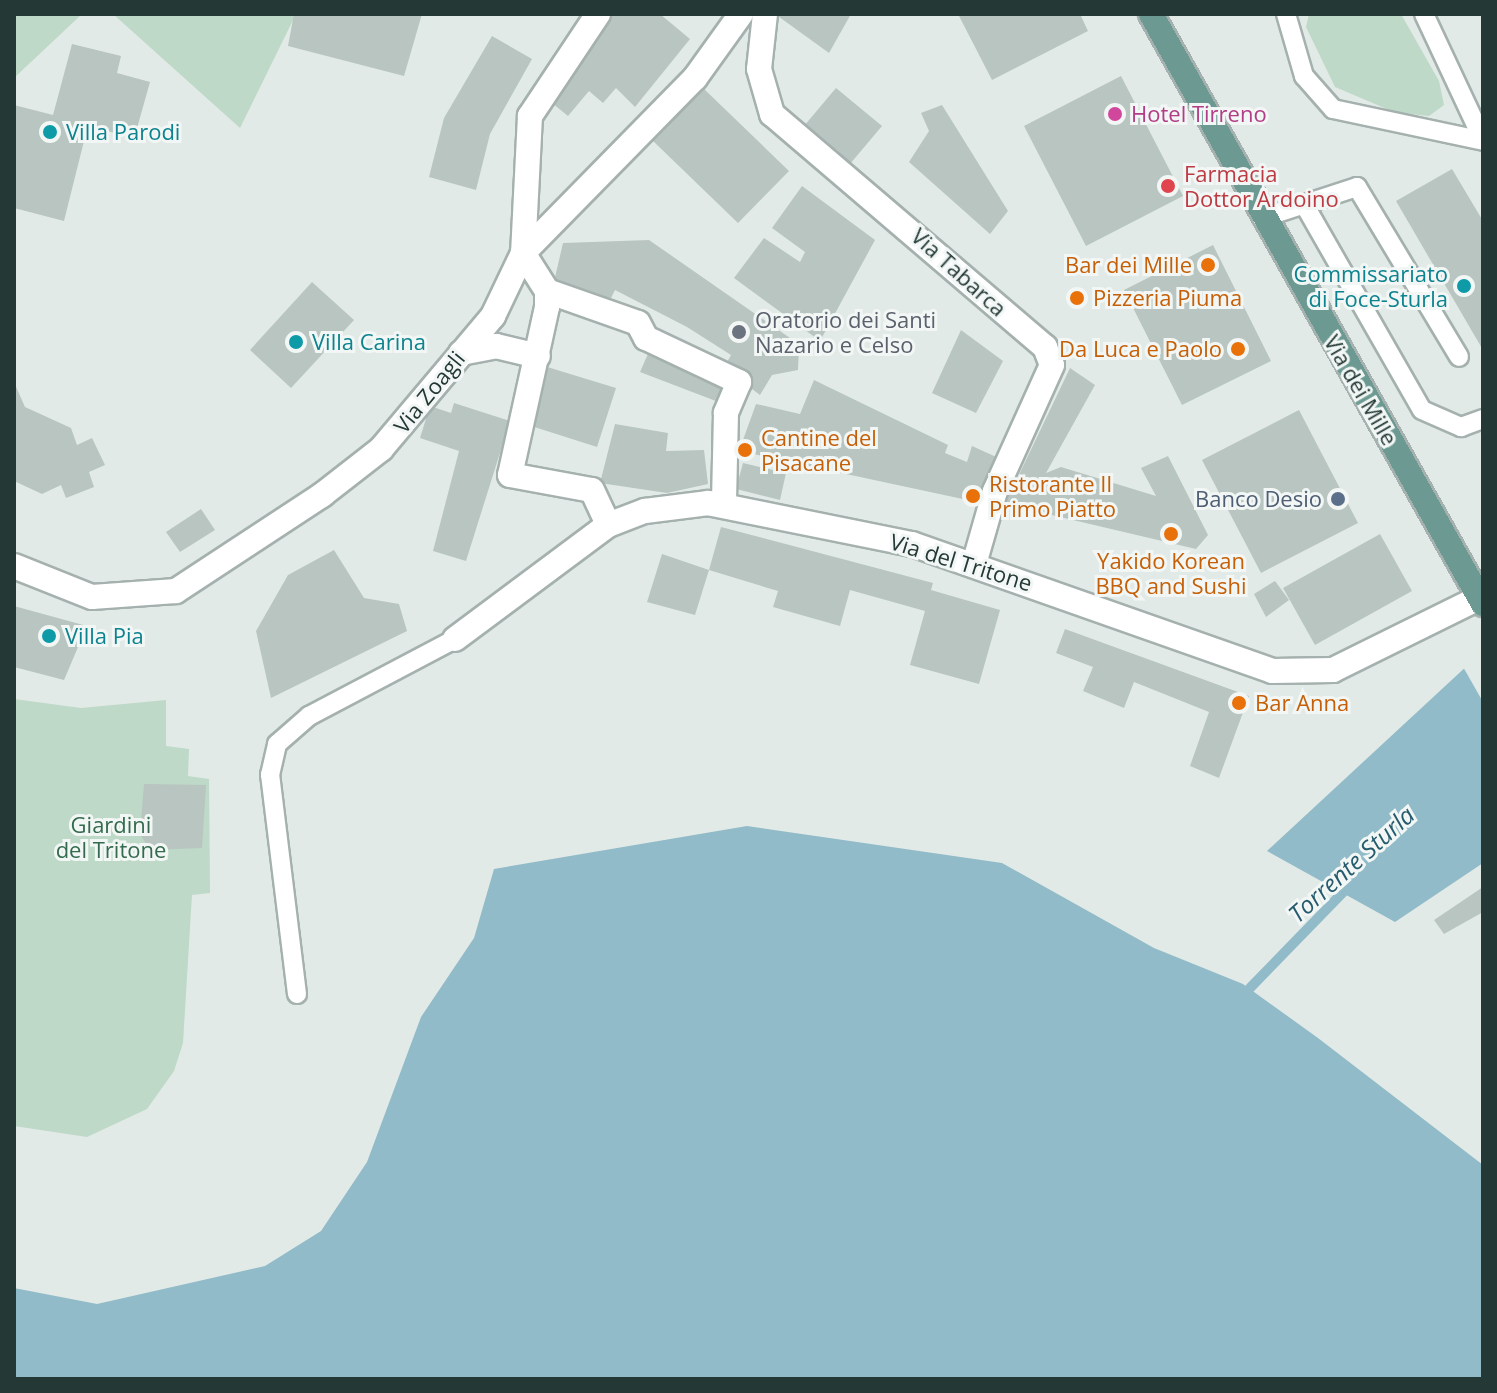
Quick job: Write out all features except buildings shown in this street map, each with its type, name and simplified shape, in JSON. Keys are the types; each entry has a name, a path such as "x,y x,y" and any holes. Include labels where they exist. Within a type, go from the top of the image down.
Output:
{"main road":[{"name":"Via dei Mille","path":"1151,14 1262,218 1482,599"}],"street":[{"path":"598,14 530,116 523,253 547,291 638,323 646,338 739,382 726,413 731,444 724,504"},
{"name":"Via Zoagli","path":"14,566 92,597 126,600 176,591 381,449 493,316 523,253 695,78 741,14"},
{"name":"Via Tabarca","path":"765,14 759,69 772,114 1045,347 1052,365 995,491 974,564"},
{"path":"547,291 538,356 510,475 592,490 608,525"},
{"path":"461,353 496,346 538,356"},
{"name":"Via del Tritone","path":"455,639 608,525 676,505 724,504 974,564 1272,671 1309,675 1482,599"}],"lane":[{"path":"1286,14 1304,76 1333,109 1483,141"},
{"path":"1424,14 1483,141"},
{"path":"1262,218 1357,187 1459,357"},
{"path":"1304,204 1422,410 1461,427 1483,419"},
{"path":"297,994 270,775 277,744 309,716 455,639"}],"green space":[{"path":"14,14 82,14 14,78"},
{"path":"113,14 296,14 240,128"},
{"path":"1309,14 1401,14 1439,81 1444,105 1429,116 1394,112 1335,87 1306,27"},
{"name":"Giardini del Tritone","path":"14,699 81,708 166,700 166,746 189,749 188,776 209,779 210,893 192,895 183,1043 174,1071 147,1109 87,1137 14,1126"}],"water":[{"path":"1483,651 1483,863 1395,922 1267,851"},
{"path":"747,826 1002,863 1154,948 1243,984 1318,1038 1483,1165 1483,1379 14,1379 14,1288 97,1304 265,1266 321,1231 367,1162 421,1017 474,938 494,869"}],"pier":[{"path":"1483,647 1483,702 1462,665"}],"waterway":[{"name":"Torrente Sturla","path":"1250,988 1352,883"}],"place":[{"name":"Hotel Tirreno","path":"1115,114"},
{"name":"Villa Parodi","path":"50,132"},
{"name":"Farmacia Dottor Ardoino","path":"1168,186"},
{"name":"Bar dei Mille","path":"1208,265"},
{"name":"Commissariato di Foce-Sturla","path":"1464,286"},
{"name":"Pizzeria Piuma","path":"1077,298"},
{"name":"Oratorio dei Santi Nazario e Celso","path":"739,332"},
{"name":"Villa Carina","path":"296,342"},
{"name":"Da Luca e Paolo","path":"1238,349"},
{"name":"Cantine del Pisacane","path":"745,450"},
{"name":"Ristorante Il Primo Piatto","path":"973,496"},
{"name":"Banco Desio","path":"1338,499"},
{"name":"Yakido Korean BBQ and Sushi","path":"1171,534"},
{"name":"Villa Pia","path":"49,636"},
{"name":"Bar Anna","path":"1239,703"}]}
